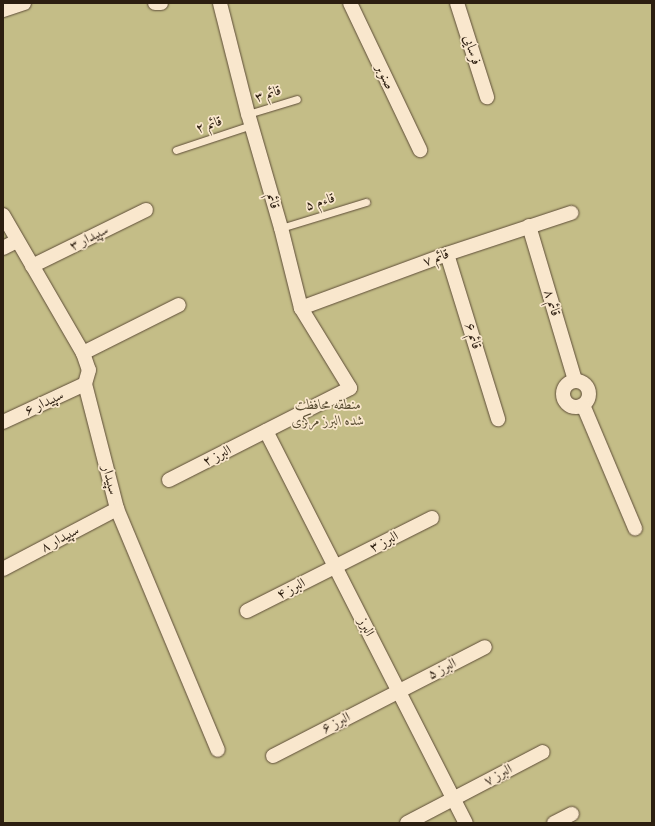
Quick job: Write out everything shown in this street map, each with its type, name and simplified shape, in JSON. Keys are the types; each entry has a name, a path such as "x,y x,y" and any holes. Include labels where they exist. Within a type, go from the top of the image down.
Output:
{"street":[{"path":"3,10 24,3"},
{"path":"155,3 161,3"},
{"name":"قائم","path":"220,3 249,120 281,228 301,308 350,388"},
{"name":"صنوبر","path":"350,3 420,150"},
{"name":"فرسایی","path":"457,3 487,97"},
{"name":"سپیدار ۳","path":"32,266 146,210"},
{"name":"قائم ۷","path":"301,308 447,254 571,213"},
{"name":"سپیدار","path":"3,214 82,354 89,370 85,384 117,508 218,750"},
{"name":"قائم ۸","path":"529,226 575,380"},
{"path":"3,248 17,241"},
{"name":"قائم ۶","path":"447,254 498,419"},
{"path":"82,354 179,305"},
{"path":"575,380 587,386 589,396 583,405 574,407 565,401 563,391 568,383 575,380"},
{"name":"سپیدار ۶","path":"3,422 85,384"},
{"name":"البرز ۲","path":"169,480 350,388"},
{"path":"583,405 635,528"},
{"name":"البرز","path":"266,431 466,823"},
{"name":"سپیدار ۸","path":"3,569 117,508"},
{"name":"البرز ۳","path":"335,566 432,518"},
{"name":"البرز ۴","path":"247,611 335,566"},
{"name":"البرز ۵","path":"399,691 485,647"},
{"name":"البرز ۶","path":"273,756 399,691"},
{"name":"البرز ۷","path":"407,823 543,752"},
{"path":"554,823 572,814"}],"lane":[{"name":"قائم ۳","path":"249,120 297,99"},
{"name":"قائم ۲","path":"176,150 249,120"},
{"name":"قاءم ۵","path":"281,228 366,202"}],"green space":[{"name":"منطقه محافظت شده البرز مرکزی","path":"3,3 652,3 652,823 3,823"}]}
